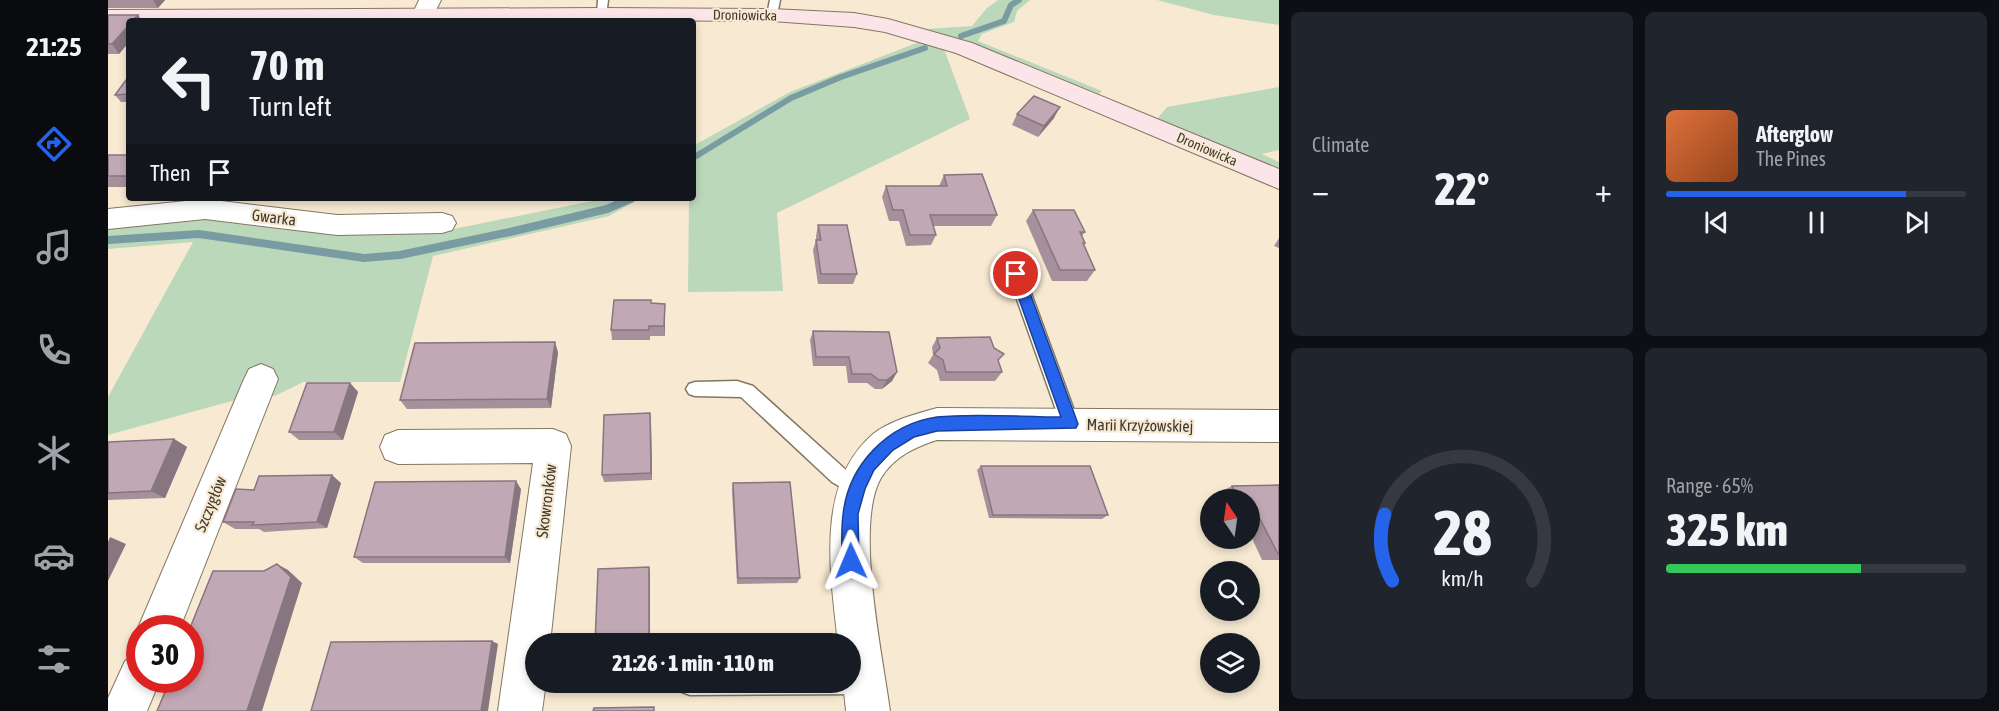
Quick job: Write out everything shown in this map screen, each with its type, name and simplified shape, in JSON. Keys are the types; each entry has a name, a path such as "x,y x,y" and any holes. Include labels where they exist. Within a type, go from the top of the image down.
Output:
{"street":[{"name":"Droniowicka","path":"108,16 426,8 773,8 888,26 964,48 1279,180"},
{"name":"Gwarka","path":"108,219 149,213 206,209 337,225 442,223"},
{"name":"Szczygłów","path":"164,615 261,379"},
{"name":"Marii Krzyżowskiej","path":"866,697 850,543 850,514 858,488 869,465 887,445 919,429 937,424 1279,426"},
{"name":"Skowronków","path":"398,447 553,446 520,711"},
{"path":"125,711 133,693"}],"lane":[{"path":"1016,274 1070,424"},
{"path":"695,389 737,388 747,391 839,476 858,488"},
{"path":"812,693 866,697"}],"green space":[{"path":"998,0 1030,0 1017,11 1014,22 982,34 978,41 1102,91 1099,94 967,41 926,29 972,26 987,8"},
{"path":"1157,0 1279,0 1279,25 1214,15"},
{"path":"919,42 944,49 970,119 777,213 783,291 688,292 689,201 696,201 696,144 790,92"},
{"path":"1279,87 1279,150 1262,154 1279,162 1279,169 1157,119 1167,107"},
{"path":"592,201 636,201 609,216 433,256 400,382 303,382 275,396 239,399 108,435 108,397 193,242 108,249 108,224 211,217 434,233"}],"building":[{"path":"108,15 138,15 135,18 126,18 126,28 112,44 108,44"},
{"path":"126,80 126,94 115,95"},
{"path":"1034,96 1060,107 1044,126 1017,114"},
{"path":"108,155 126,155 126,176 108,176"},
{"path":"982,174 997,215 930,215 936,235 910,235 903,210 893,210 886,186 947,186 944,175"},
{"path":"1033,210 1074,210 1085,232 1080,232 1095,270 1060,270"},
{"path":"818,225 847,225 857,274 821,274 816,240 821,240"},
{"path":"614,300 651,300 651,303 665,304 664,326 649,326 649,330 611,330"},
{"path":"813,331 889,332 897,372 887,380 879,380 871,374 852,374 849,357 816,357"},
{"path":"990,337 994,348 1004,354 998,360 1002,372 946,372 943,360 934,354 940,348 937,338"},
{"path":"555,342 547,399 400,400 415,343"},
{"path":"307,383 350,383 334,432 289,432"},
{"path":"650,413 651,473 602,475 604,415"},
{"path":"174,439 151,491 108,493 108,442"},
{"path":"981,466 1090,466 1108,515 993,515"},
{"path":"332,475 317,522 252,525 254,522 223,522 236,489 254,490 259,476"},
{"path":"516,481 505,557 354,557 375,482"},
{"path":"790,482 800,578 738,578 733,483"},
{"path":"1279,485 1279,554 1260,519 1260,489 1234,489 1232,486"},
{"path":"277,564 291,577 247,711 157,711 165,693 204,693 204,615 195,615 213,571 264,571"},
{"path":"649,567 649,633 595,633 598,569"},
{"path":"492,641 481,711 311,711 331,642"},
{"path":"654,707 654,711 593,711 594,708"}],"waterway":[{"path":"961,36 1004,21 1011,5 1019,0"},
{"path":"696,156 791,98 841,77 925,48"},
{"path":"108,240 199,234 364,258 400,255 510,232 607,209 625,201"}],"route":[{"path":"851,561 850,514 858,488 869,465 887,445 910,432 937,424 1070,424 1016,274"}]}
